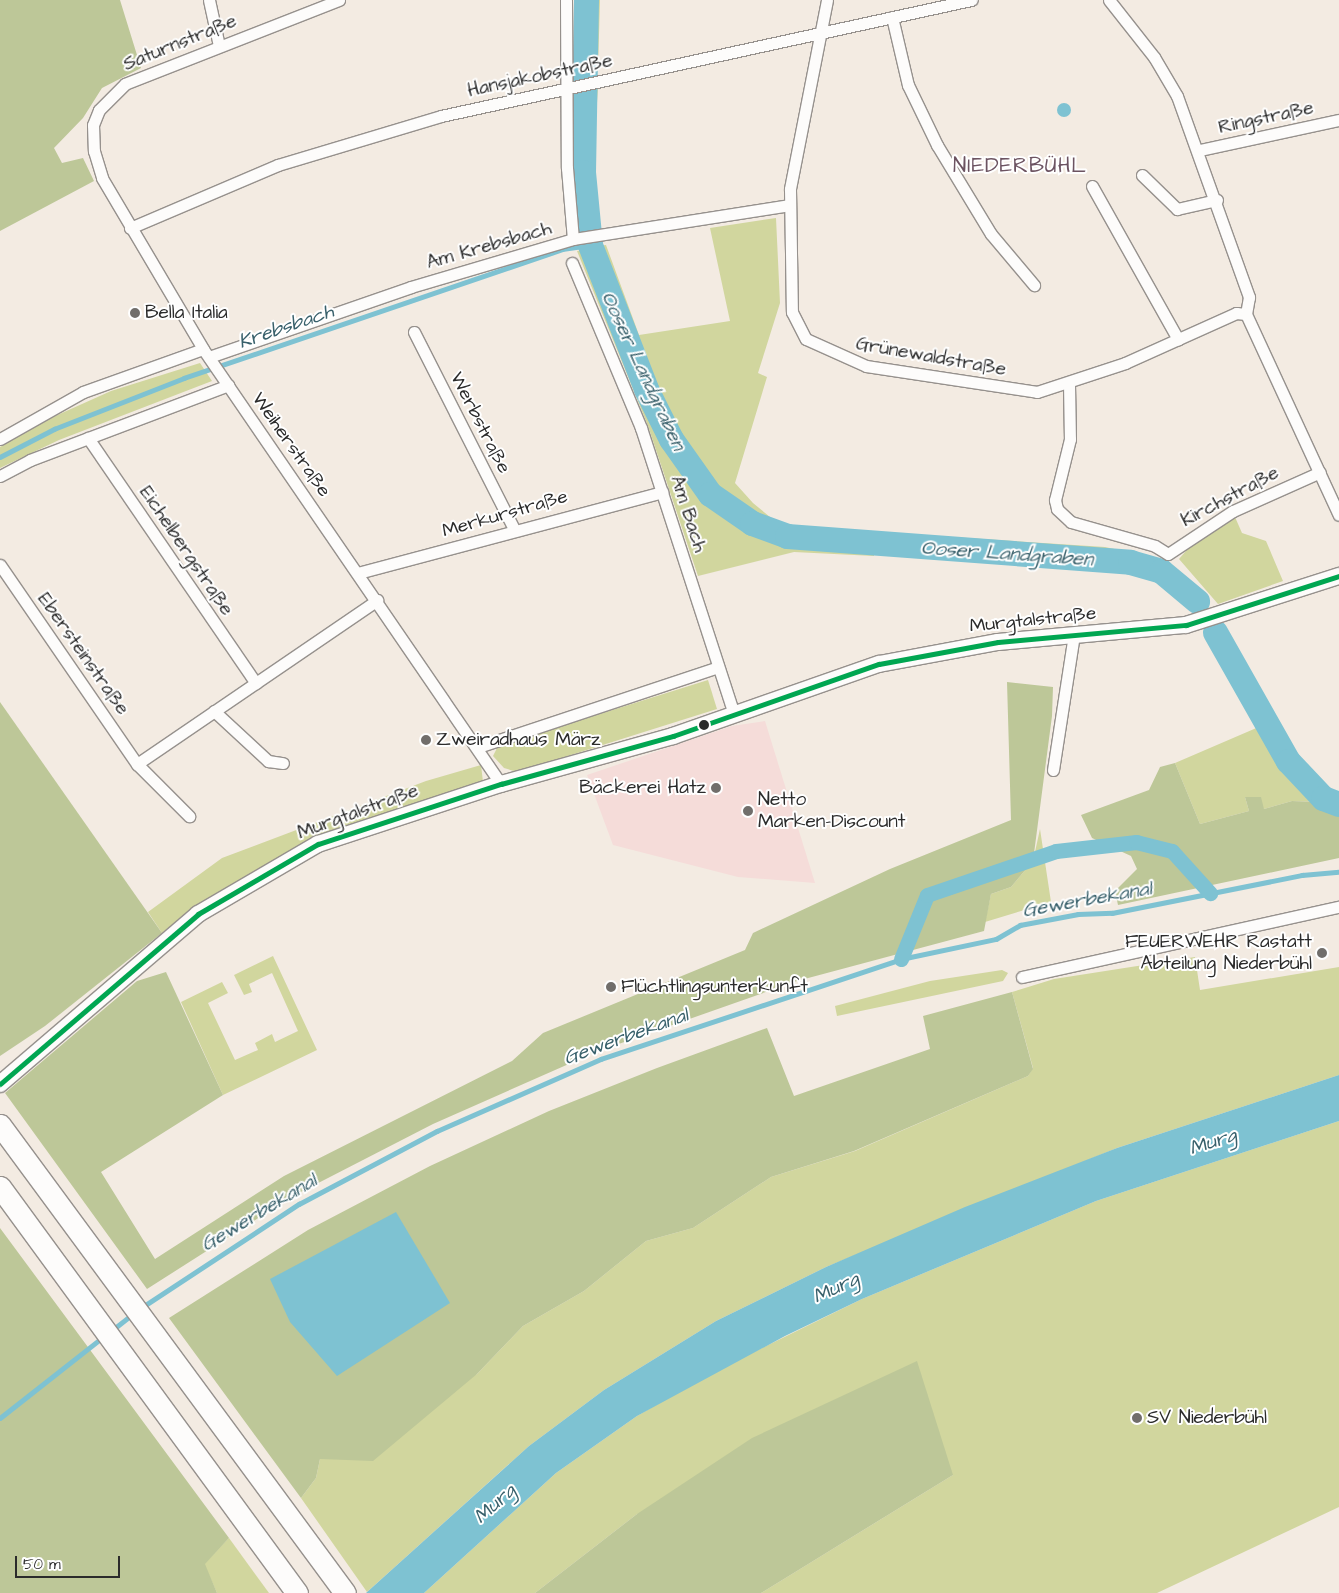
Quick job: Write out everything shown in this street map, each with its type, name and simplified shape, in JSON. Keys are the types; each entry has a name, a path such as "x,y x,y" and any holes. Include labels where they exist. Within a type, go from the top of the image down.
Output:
{"highway":[{"path":"0,1125 344,1593"},
{"path":"0,1187 297,1593"}],"main road":[{"name":"Murgtalstraße","path":"0,1084 198,914 255,877 318,844 501,784 734,715 835,677 907,657 1074,635 1186,625 1339,576"}],"street":[{"path":"209,0 220,46"},
{"name":"Saturnstraße","path":"100,110 125,84 340,0"},
{"path":"566,0 568,87 578,238"},
{"name":"Grünewaldstraße","path":"827,0 795,152 789,205 792,312 796,326 817,347 866,366 1037,392 1069,384 1236,313 1246,314"},
{"name":"Hansjakobstraße","path":"130,228 258,173 361,138 568,87 971,0"},
{"path":"1109,0 1167,76 1200,150 1217,200 1249,298 1246,314 1339,515"},
{"path":"892,17 908,85 937,145 991,234 1034,285"},
{"name":"Weiherstraße","path":"100,110 93,125 94,151 130,228 218,371 478,747 501,784"},
{"name":"Ringstraße","path":"1200,150 1339,120"},
{"path":"1142,175 1177,209 1217,200"},
{"path":"1092,186 1178,339"},
{"name":"Am Krebsbach","path":"0,439 83,392 208,356 411,287 578,238 789,205"},
{"name":"Am Bach","path":"572,263 625,385 662,492 718,667"},
{"name":"Werbstraße","path":"414,332 514,529"},
{"name":"Kirchstraße","path":"1069,384 1070,439 1055,500 1062,516 1071,522 1155,546 1168,554 1234,511 1320,472"},
{"path":"0,476 88,438 228,385"},
{"name":"Eichelbergstraße","path":"88,438 256,683"},
{"path":"1328,489 1339,485"},
{"name":"Merkurstraße","path":"358,573 514,529 662,492"},
{"name":"Ebersteinstraße","path":"0,565 137,764 188,816"},
{"path":"137,764 377,600"},
{"path":"1053,770 1074,635"},
{"path":"478,747 718,667 734,715"},
{"path":"214,711 268,761 283,763"},
{"path":"1022,977 1339,907"}],"shaded area":[{"path":"765,721 815,883 738,877 613,845 587,775 732,726"}],"green space":[{"path":"0,0 120,0 141,68 102,88 83,118 54,148 62,163 83,158 94,181 0,231"},
{"path":"576,0 600,0 598,70 574,75"},
{"path":"598,89 593,155 599,225 581,229 571,95"},
{"path":"776,218 780,303 758,373 767,377 735,483 753,503 781,526 1105,547 1161,559 1166,564 1107,553 788,531 758,522 725,501 700,474 674,434 640,365 595,246 606,245 639,335 730,321 710,228"},
{"path":"583,250 649,407 695,488 721,511 780,542 874,551 874,556 794,552 698,576 648,426 577,251"},
{"path":"200,363 212,381 59,440 0,468 0,447 53,417 111,391"},
{"path":"1235,517 1242,533 1266,541 1283,581 1218,604 1179,559 1198,537"},
{"path":"708,680 717,709 517,772 504,768 493,756 498,746"},
{"path":"1007,682 1053,687 1052,716 1033,861 1011,887 991,894 984,931 797,981 596,1052 433,1124 293,1196 147,1289 5,1093 137,981 166,972 223,1095 101,1172 155,1259 284,1176 512,1061 543,1033 745,950 753,933 890,869 1011,820"},
{"path":"0,702 162,933 45,1026 0,1056"},
{"path":"1261,726 1299,786 1317,802 1292,801 1264,809 1245,797 1249,811 1200,824 1175,763"},
{"path":"1175,763 1200,824 1249,811 1245,797 1261,797 1264,809 1292,801 1317,802 1339,811 1339,858 1118,905 1115,891 1137,869 1131,856 1092,838 1081,815 1149,790 1160,767"},
{"path":"481,765 483,782 285,854 208,898 162,933 148,912 222,858 426,781"},
{"path":"1040,829 1051,902 985,922 991,894 1011,887 1033,861"},
{"path":"273,956 317,1050 223,1095 181,1002 222,982 228,993 208,1003 235,1060 258,1050 255,1043 272,1034 275,1042 298,1031 272,973 249,984 252,992 244,995 234,975"},
{"path":"1195,957 1200,990 1339,967 1339,1075 1117,1148 826,1267 716,1321 604,1390 529,1446 367,1592 301,1498 316,1478 320,1459 477,1374 523,1326 584,1291 646,1241 693,1228 771,1177 855,1151 1028,1076 1033,1068 1012,992 1054,979"},
{"path":"1002,970 1008,973 1003,981 837,1016 835,1006 930,981"},
{"path":"1012,992 1033,1069 1028,1076 854,1151 771,1177 693,1228 646,1241 584,1291 523,1326 477,1374 373,1461 320,1459 316,1478 301,1498 169,1318 308,1230 430,1166 549,1111 657,1068 767,1028 794,1096 930,1049 923,1016"},
{"path":"1339,1121 1339,1507 1157,1593 761,1593 953,1475 637,1514 535,1593 424,1593 556,1473 637,1416 713,1372 862,1299 1096,1201"},
{"path":"0,1228 229,1538 205,1564 217,1593 0,1593"},
{"path":"917,1361 953,1475 761,1593 535,1593 637,1514 752,1438"},
{"path":"229,1538 269,1593 217,1593 204,1564"}],"water":[{"path":"1064,103 1069,105 1071,110 1069,115 1064,117 1059,115 1057,110 1059,105"},
{"name":"Murg","path":"1339,1075 1339,1121 1096,1201 862,1299 785,1336 637,1416 556,1473 424,1593 366,1593 529,1446 604,1390 716,1321 826,1267 965,1207 1117,1148"},
{"path":"396,1212 450,1303 337,1376 290,1322 270,1279"}],"waterway":[{"name":"Ooser Landgraben","path":"586,0 583,172 590,245 646,389 671,439 710,494 752,523 787,536 1130,562 1161,571 1197,601"},
{"name":"Krebsbach","path":"0,457 54,429 184,378 562,249 590,245"},
{"name":"Ooser Landgraben","path":"1215,632 1288,761 1323,798 1339,804"},
{"path":"901,959 927,895 1056,851 1136,842 1172,851 1210,893"},
{"name":"Gewerbekanal","path":"141,1308 299,1204 437,1131 601,1059 901,959 996,939 1020,925 1078,914 1112,913 1302,875 1339,872"},
{"name":"Gewerbekanal","path":"111,1331 133,1314"},
{"name":"Gewerbekanal","path":"0,1418 103,1337"}],"transit line":[{"path":"0,1084 198,914 318,844 501,784 673,736 879,664 998,642 1186,625 1339,576"}],"place":[{"name":"Bella Italia","path":"135,313"},
{"name":"Zweiradhaus März","path":"426,740"},
{"name":"Bäckerei Hatz","path":"716,788"},
{"name":"Netto Marken-Discount","path":"748,811"},
{"name":"FEUERWEHR Rastatt Abteilung Niederbühl","path":"1322,953"},
{"name":"Flüchtlingsunterkunft","path":"611,987"},
{"name":"SV Niederbühl","path":"1137,1418"}],"district":[{"name":"NIEDERBÜHL","path":"1020,166"}]}
